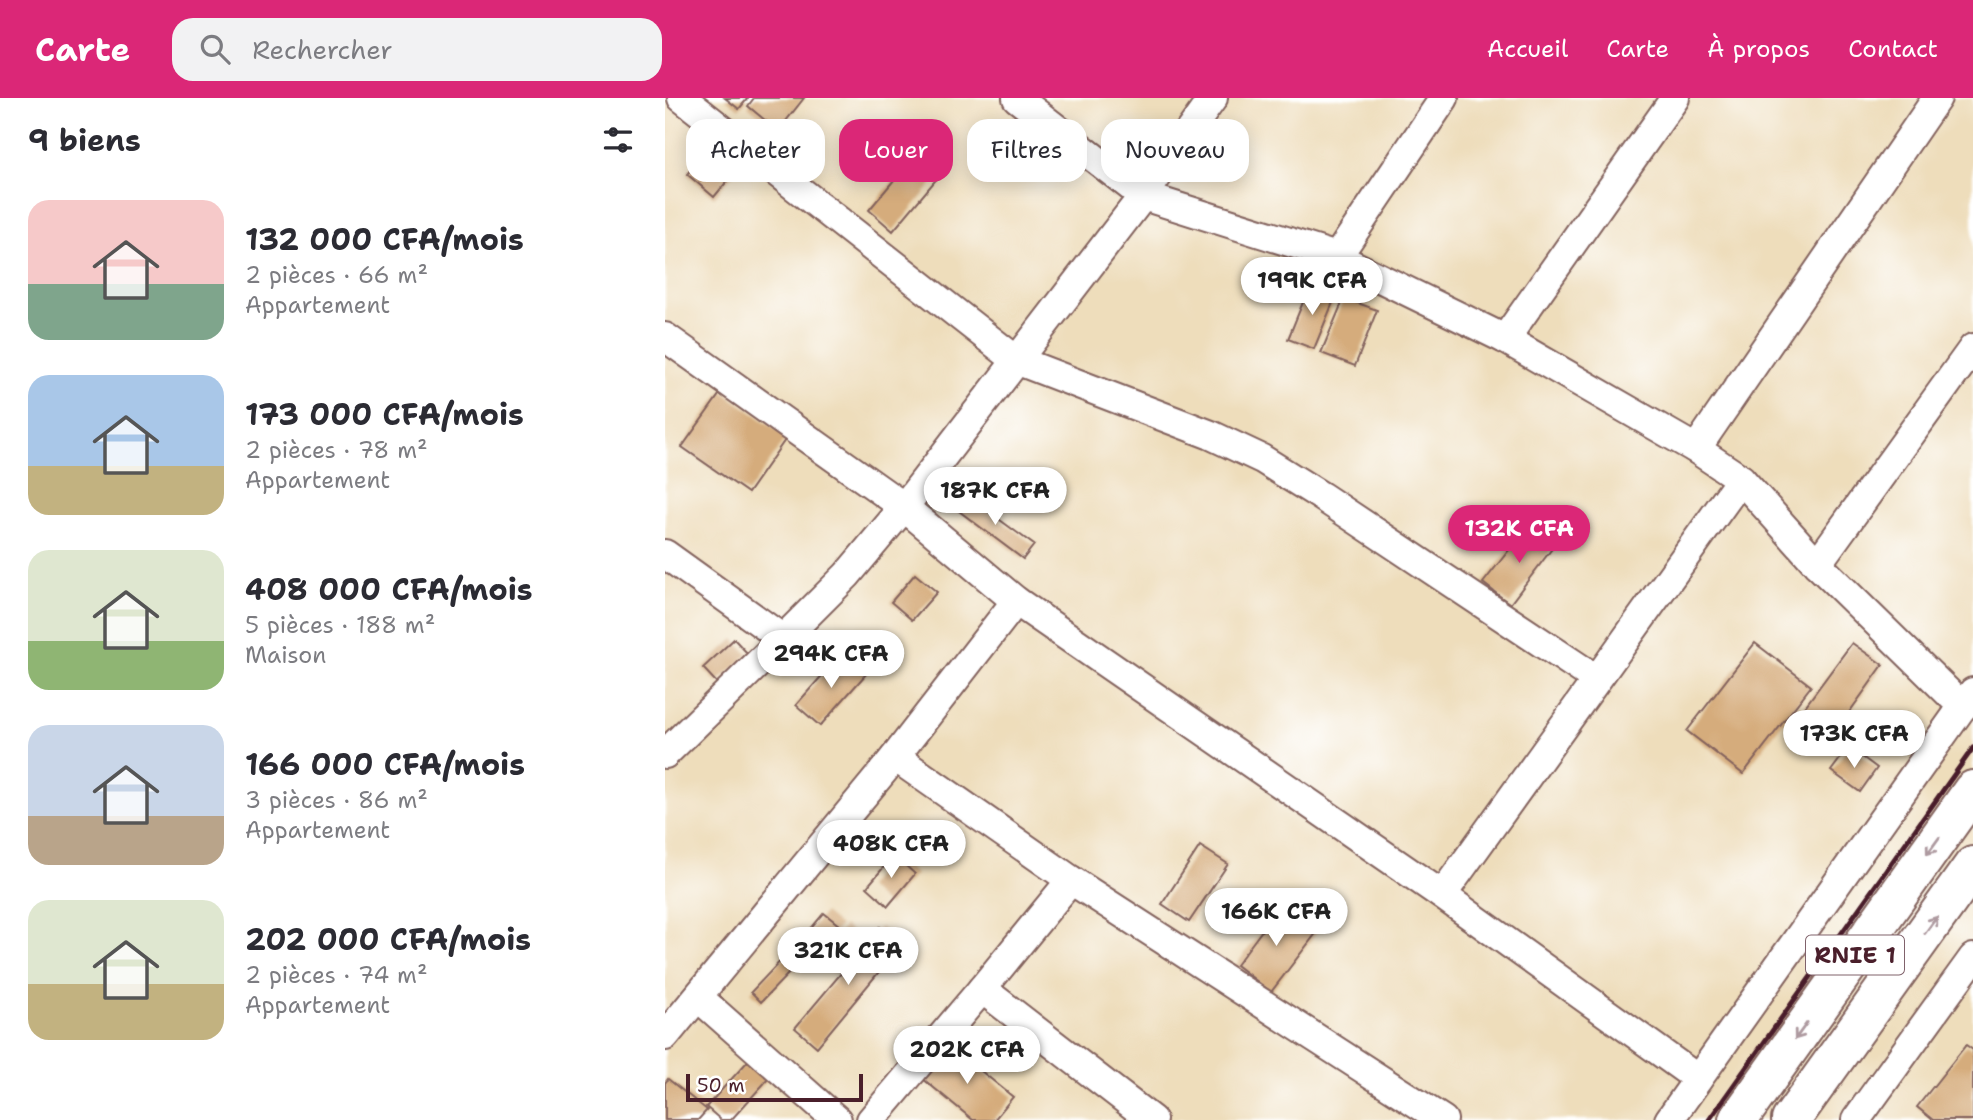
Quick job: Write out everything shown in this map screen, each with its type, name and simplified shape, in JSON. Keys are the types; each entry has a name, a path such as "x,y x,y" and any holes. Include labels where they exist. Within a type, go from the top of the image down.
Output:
{"highway":[{"name":"RNIE 1","path":"1738,1120 1973,790"},
{"name":"RNIE 1","path":"1791,1120 1973,866"}],"street":[{"path":"683,98 1016,360 1210,435 1262,459 1596,679"},
{"path":"1017,98 1143,196 1337,257 1504,339 1696,449 1741,479 1817,564 1968,699 1669,1120"},
{"path":"665,754 846,575 904,507 1143,196 1213,98"},
{"path":"1337,257 1444,98"},
{"path":"1504,339 1675,98"},
{"path":"1696,449 1937,98"},
{"path":"665,337 904,507 1016,601 1442,895 1698,1079"},
{"path":"1817,564 1973,348"},
{"path":"1442,895 1741,479"},
{"path":"665,554 783,639"},
{"path":"665,1036 895,757 1016,601"},
{"path":"895,757 1071,880 1443,1120"},
{"path":"871,1120 1071,880"},
{"path":"1863,1117 1973,958"},
{"path":"982,989 1152,1120"},
{"path":"698,996 837,1120"}],"building":[{"path":"725,98 748,98 739,109"},
{"path":"754,98 804,98 787,119 764,119 748,106"},
{"path":"696,182 726,182 714,197"},
{"path":"892,182 934,182 893,231 869,210"},
{"path":"1310,285 1336,295 1314,349 1288,339"},
{"path":"1344,298 1377,310 1355,366 1321,353"},
{"path":"722,391 787,437 748,493 682,447"},
{"path":"966,495 1034,545 1023,559 955,508"},
{"path":"1528,526 1554,546 1510,604 1483,583"},
{"path":"915,574 937,592 912,620 891,602"},
{"path":"734,639 748,654 717,683 703,668"},
{"path":"1755,643 1811,686 1743,774 1687,731"},
{"path":"1852,643 1883,665 1830,739 1798,716"},
{"path":"842,653 866,674 820,726 796,705"},
{"path":"1849,747 1877,768 1860,792 1831,771"},
{"path":"1200,846 1228,864 1189,922 1162,904"},
{"path":"894,855 915,874 888,906 867,887"},
{"path":"1281,905 1317,932 1271,992 1236,965"},
{"path":"824,913 840,926 824,945 808,932"},
{"path":"844,926 857,936 839,958 827,948"},
{"path":"880,927 901,945 817,1047 795,1028"},
{"path":"806,934 817,944 761,1002 751,992"},
{"path":"949,1045 1013,1097 994,1120 973,1120 922,1078"},
{"path":"1966,1045 1973,1050 1973,1120 1933,1120 1917,1107"},
{"path":"758,1050 778,1068 731,1120 721,1120 706,1107"},
{"path":"668,1079 707,1110 698,1120 665,1120 665,1083"}],"railway":[{"path":"1709,1120 1973,748"}]}
